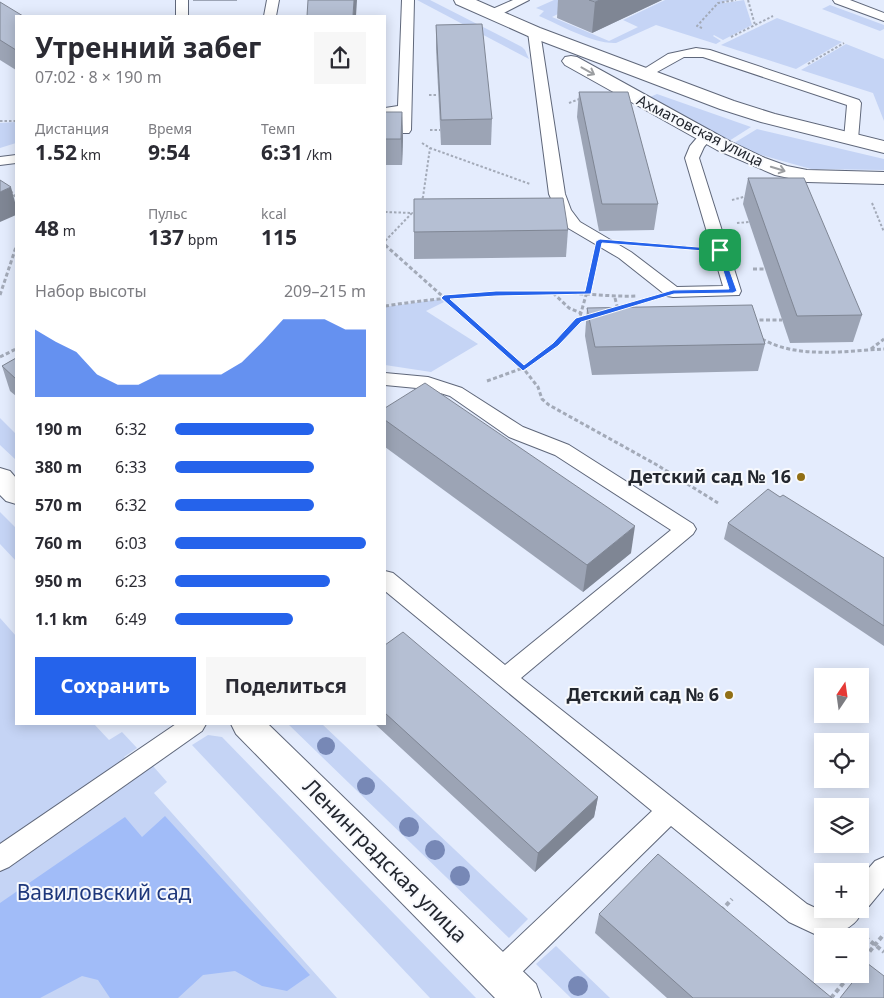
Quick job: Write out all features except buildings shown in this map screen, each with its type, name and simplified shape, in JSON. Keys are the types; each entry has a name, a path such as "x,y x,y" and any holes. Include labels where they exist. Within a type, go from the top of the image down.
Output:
{"street":[{"name":"Ахматовская улица","path":"462,0 534,32 643,74 768,118 884,147"},
{"name":"Ахматовская улица","path":"534,32 579,66 738,154 782,171 806,176 884,178"},
{"name":"Ленинградская улица","path":"248,725 510,987"}],"lane":[{"path":"182,0 182,15"},
{"path":"270,15 273,0"},
{"path":"404,130 408,0"},
{"path":"492,14 523,0"},
{"path":"839,0 884,17"},
{"path":"534,32 557,194 563,210 574,225 625,255 673,292 733,291 692,158 697,146 706,136"},
{"path":"643,74 678,53 705,53 854,103 852,139"},
{"path":"386,112 404,110"},
{"path":"0,161 15,159"},
{"path":"534,210 563,210"},
{"path":"386,379 428,383 456,392 516,432 562,450 686,528 505,678"},
{"path":"386,580 505,678 798,913 821,924 842,918"},
{"path":"0,859 193,725"},
{"path":"510,987 670,810"},
{"path":"869,886 884,869"}],"path":[{"path":"724,41 697,26 718,3 736,0"},
{"path":"748,0 755,25"},
{"path":"705,53 724,41 774,16"},
{"path":"0,122 15,121"},
{"path":"404,130 430,148 557,194"},
{"path":"418,205 423,197 430,148"},
{"path":"5,184 15,197"},
{"path":"706,203 745,198 752,194"},
{"path":"871,202 884,232"},
{"path":"386,212 412,212 386,240"},
{"path":"456,392 523,368 556,345 579,320 588,293 600,241 720,250"},
{"path":"386,246 523,368 538,387 542,399 549,405 656,465 718,503"},
{"path":"0,295 15,250"},
{"path":"733,291 744,320 782,320"},
{"path":"386,306 444,298 496,294 588,293 615,298 673,292"},
{"path":"610,311 673,292"},
{"path":"553,293 568,308 581,313"},
{"path":"615,298 620,317"},
{"path":"579,320 587,318"},
{"path":"759,336 766,342 796,350 884,349"},
{"path":"871,349 884,340"},
{"path":"0,357 15,350"},
{"path":"869,952 884,934"},
{"path":"831,998 844,983"}],"green space":[{"path":"417,0 430,0 522,47 529,59"},
{"path":"554,0 570,0 576,5 552,17 609,41 638,27 623,20 665,0 731,0 723,2 725,3 744,0 752,25 723,40 714,35 721,41 716,44 656,25 616,43 607,42 587,37 539,16 544,11 536,8"},
{"path":"830,5 884,25 884,29 880,31 822,9"},
{"path":"777,18 842,42 796,69 721,45"},
{"path":"846,44 884,59 884,121 873,93 801,70"},
{"path":"657,94 751,127 729,141 650,97"},
{"path":"15,122 15,143 0,148 0,123"},
{"path":"757,129 884,159 884,170 811,169 747,151 734,143"},
{"path":"441,299 444,302 426,311 478,344 431,372 386,365 386,307"},
{"path":"0,418 15,433 15,459 0,445"},
{"path":"0,512 15,527 15,560 0,544"},
{"name":"Вавиловский сад","path":"0,618 15,635 15,725 95,725 109,740 122,732 137,748 124,757 140,775 153,766 167,782 154,793 337,998 0,998"},
{"path":"289,725 323,725 528,919 509,938"},
{"path":"208,735 222,737 476,998 430,998 192,745"},
{"path":"165,816 310,975 287,991 262,986 235,971 203,975 178,998 110,998 98,980 82,976 40,998 0,998 0,903 125,817 142,837"},
{"path":"556,946 610,998 571,998 536,964"}],"place":[{"name":"Детский сад № 16","path":"801,477"},
{"name":"Детский сад № 6","path":"729,695"}],"route":[{"path":"600,241 720,250 733,291 673,292 579,320 556,345 523,368 444,298 496,294 588,293 600,241"}]}
